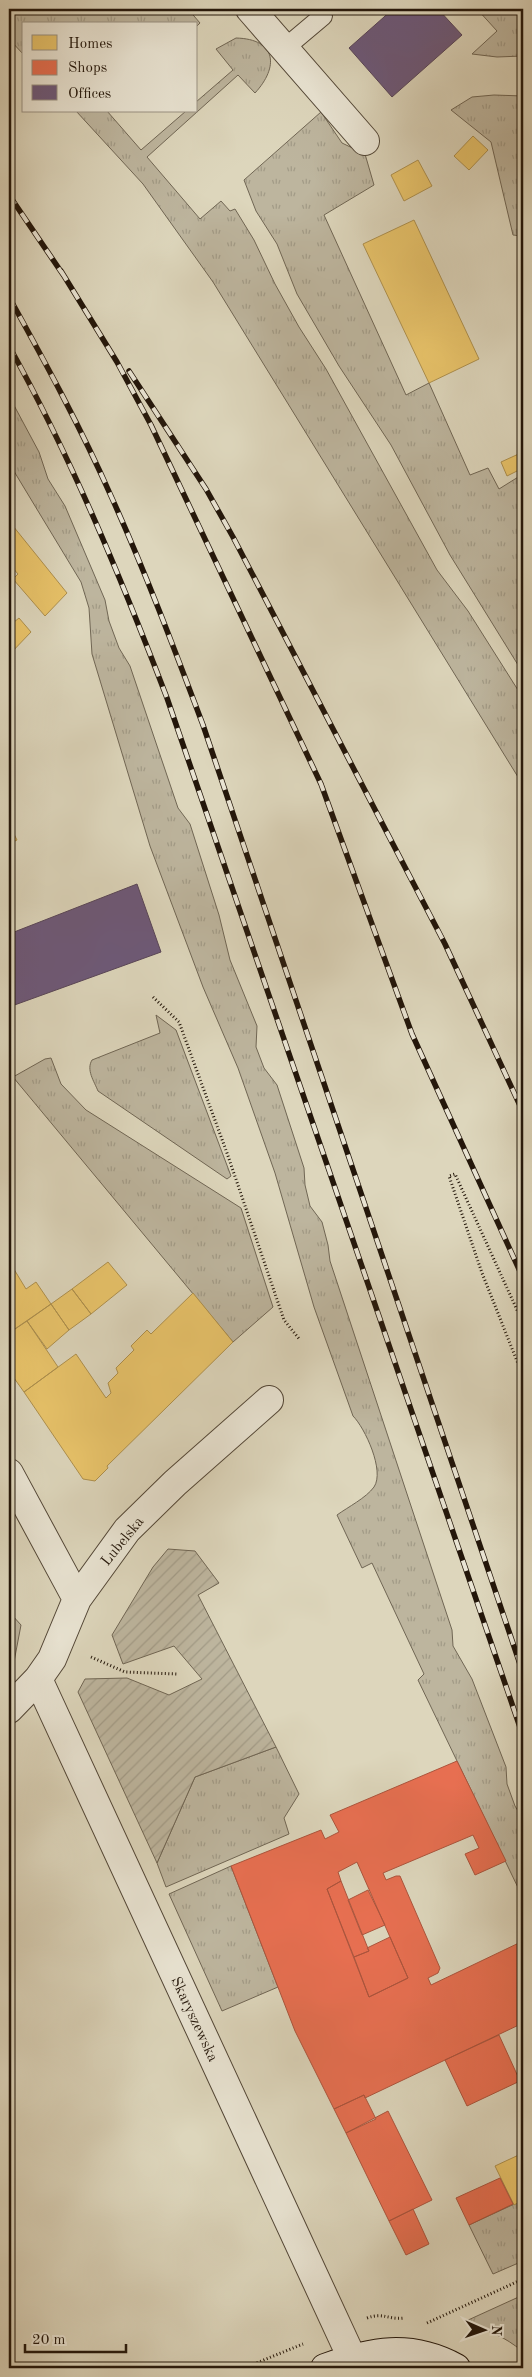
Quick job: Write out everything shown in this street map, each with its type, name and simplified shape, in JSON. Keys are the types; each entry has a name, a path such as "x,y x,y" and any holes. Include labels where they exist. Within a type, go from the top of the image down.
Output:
{"street":[{"path":"250,9 365,141"},
{"name":"Lubelska","path":"9,1709 38,1680 52,1658 77,1599 127,1530 175,1483 269,1400"},
{"path":"9,1473 77,1599"},
{"name":"Skaryszewska","path":"38,1680 277,2198 362,2363"},
{"path":"326,2368 362,2363 379,2352 418,2354 456,2368"}],"lane":[{"path":"285,48 323,16"}],"path":[{"path":"153,998 179,1022 227,1152 284,1320 300,1340"},
{"path":"523,1323 456,1174 449,1176 482,1273 523,1376"},
{"path":"91,1658 125,1672 177,1674"},
{"path":"424,2324 523,2280"},
{"path":"369,2318 378,2314 397,2319 404,2318"},
{"path":"244,2368 308,2343"}],"green space":[{"path":"9,9 188,9 200,23 198,25 198,22 22,22 22,53 9,39"},
{"path":"477,9 523,9 523,56 497,57 472,54 497,31"},
{"path":"236,38 260,43 270,56 268,74 255,93 238,75 198,111 198,100 233,70 216,49"},
{"path":"494,95 523,96 523,236 513,235 491,142 451,110 472,97"},
{"path":"77,112 108,112 141,150 185,112 197,112 147,157 200,219 221,201 230,211 235,209 254,240 275,284 299,327 326,369 437,570 468,611 523,698 523,777 518,777 213,282 143,184"},
{"path":"321,112 342,143 365,154 374,185 324,215 406,395 429,383 470,475 488,468 499,489 523,474 523,673 450,555 391,445 339,366 297,294 277,244 256,211 244,180"},
{"path":"9,396 39,452 48,479 65,506 105,600 109,621 119,648 130,666 178,808 190,824 219,915 230,960 257,1026 256,1047 264,1068 277,1085 304,1168 305,1185 310,1206 322,1222 330,1261 452,1630 453,1646 472,1679 506,1767 507,1784 515,1806 523,1819 523,1898 418,1680 424,1674 372,1563 362,1568 337,1515 362,1499 374,1487 377,1480 377,1471 372,1450 363,1430 353,1416 314,1307 275,1173 238,1068 203,987 150,846 92,654 89,608 81,582 9,463"},
{"path":"156,1015 176,1030 231,1176 227,1179 98,1091 90,1072 92,1060 160,1033"},
{"path":"51,1058 61,1084 86,1110 241,1208 273,1307 233,1342 13,1077 45,1059"},
{"path":"168,1549 195,1551 219,1583 198,1595 276,1747 195,1777 157,1863 78,1692 85,1679 127,1678 169,1695 202,1679 174,1646 123,1664 112,1635 153,1567"},
{"path":"12,1615 21,1625 13,1667 9,1671 9,1618"},
{"path":"276,1747 299,1794 284,1818 289,1834 166,1887 157,1863 195,1777"},
{"path":"231,1866 278,1987 222,2011 169,1894"},
{"path":"523,2200 523,2261 493,2274 469,2225"},
{"path":"523,2295 522,2351 496,2335 467,2325 466,2321"}],"building: Homes":[{"path":"473,136 488,150 469,170 454,156"},
{"path":"418,160 432,186 404,201 391,175"},
{"path":"414,220 479,359 429,383 363,244"},
{"path":"523,452 523,468 507,476 501,462"},
{"path":"9,521 67,593 45,616 13,579 18,574 12,567 9,569"},
{"path":"19,618 31,632 9,655 9,626"},
{"path":"9,824 17,840 9,844"},
{"path":"9,1261 26,1289 36,1282 51,1304 9,1333"},
{"path":"108,1262 127,1285 91,1314 72,1289"},
{"path":"72,1289 91,1314 69,1330 51,1304"},
{"path":"193,1293 233,1342 107,1466 108,1468 95,1481 83,1479 24,1392 76,1354 106,1398 111,1393 108,1383 118,1373 116,1368 134,1350 131,1346 147,1330 151,1334"},
{"path":"51,1304 69,1330 47,1349 27,1321"},
{"path":"27,1321 58,1367 24,1392 9,1371 9,1333"},
{"path":"523,2153 523,2200 514,2205 495,2166"}],"building: Shops":[{"path":"457,1761 506,1861 475,1875 465,1854 479,1848 473,1835 383,1873 386,1880 400,1876 440,1968 438,1973 428,1978 431,1985 523,1941 523,2023 365,2098 364,2095 334,2109 295,2031 231,1866 321,1830 325,1839 339,1832 330,1815","holes":["357,1862 408,1978 369,1997 327,1889 341,1881 338,1872"]},
{"path":"341,1881 369,1951 354,1957 327,1889"},
{"path":"368,1890 385,1925 362,1935 348,1900"},
{"path":"390,1937 408,1978 369,1997 354,1957 369,1951 367,1948"},
{"path":"499,2035 520,2081 467,2106 445,2060"},
{"path":"364,2095 376,2119 346,2133 334,2109"},
{"path":"388,2111 432,2200 389,2221 346,2133"},
{"path":"500,2178 513,2204 469,2225 456,2198"},
{"path":"413,2209 429,2244 406,2255 389,2221"}],"building: Offices":[{"path":"393,9 438,9 462,35 392,97 349,48"},
{"path":"137,884 161,952 9,1007 9,934"}],"railway":[{"path":"9,195 64,276"},
{"path":"61,271 117,362 151,425 321,784 412,1034 523,1278"},
{"path":"9,297 75,420 124,524 203,725 523,1673"},
{"path":"9,346 75,475 132,608 167,698 523,1736"},
{"path":"129,371 206,489 233,537 445,944 523,1112"}]}
